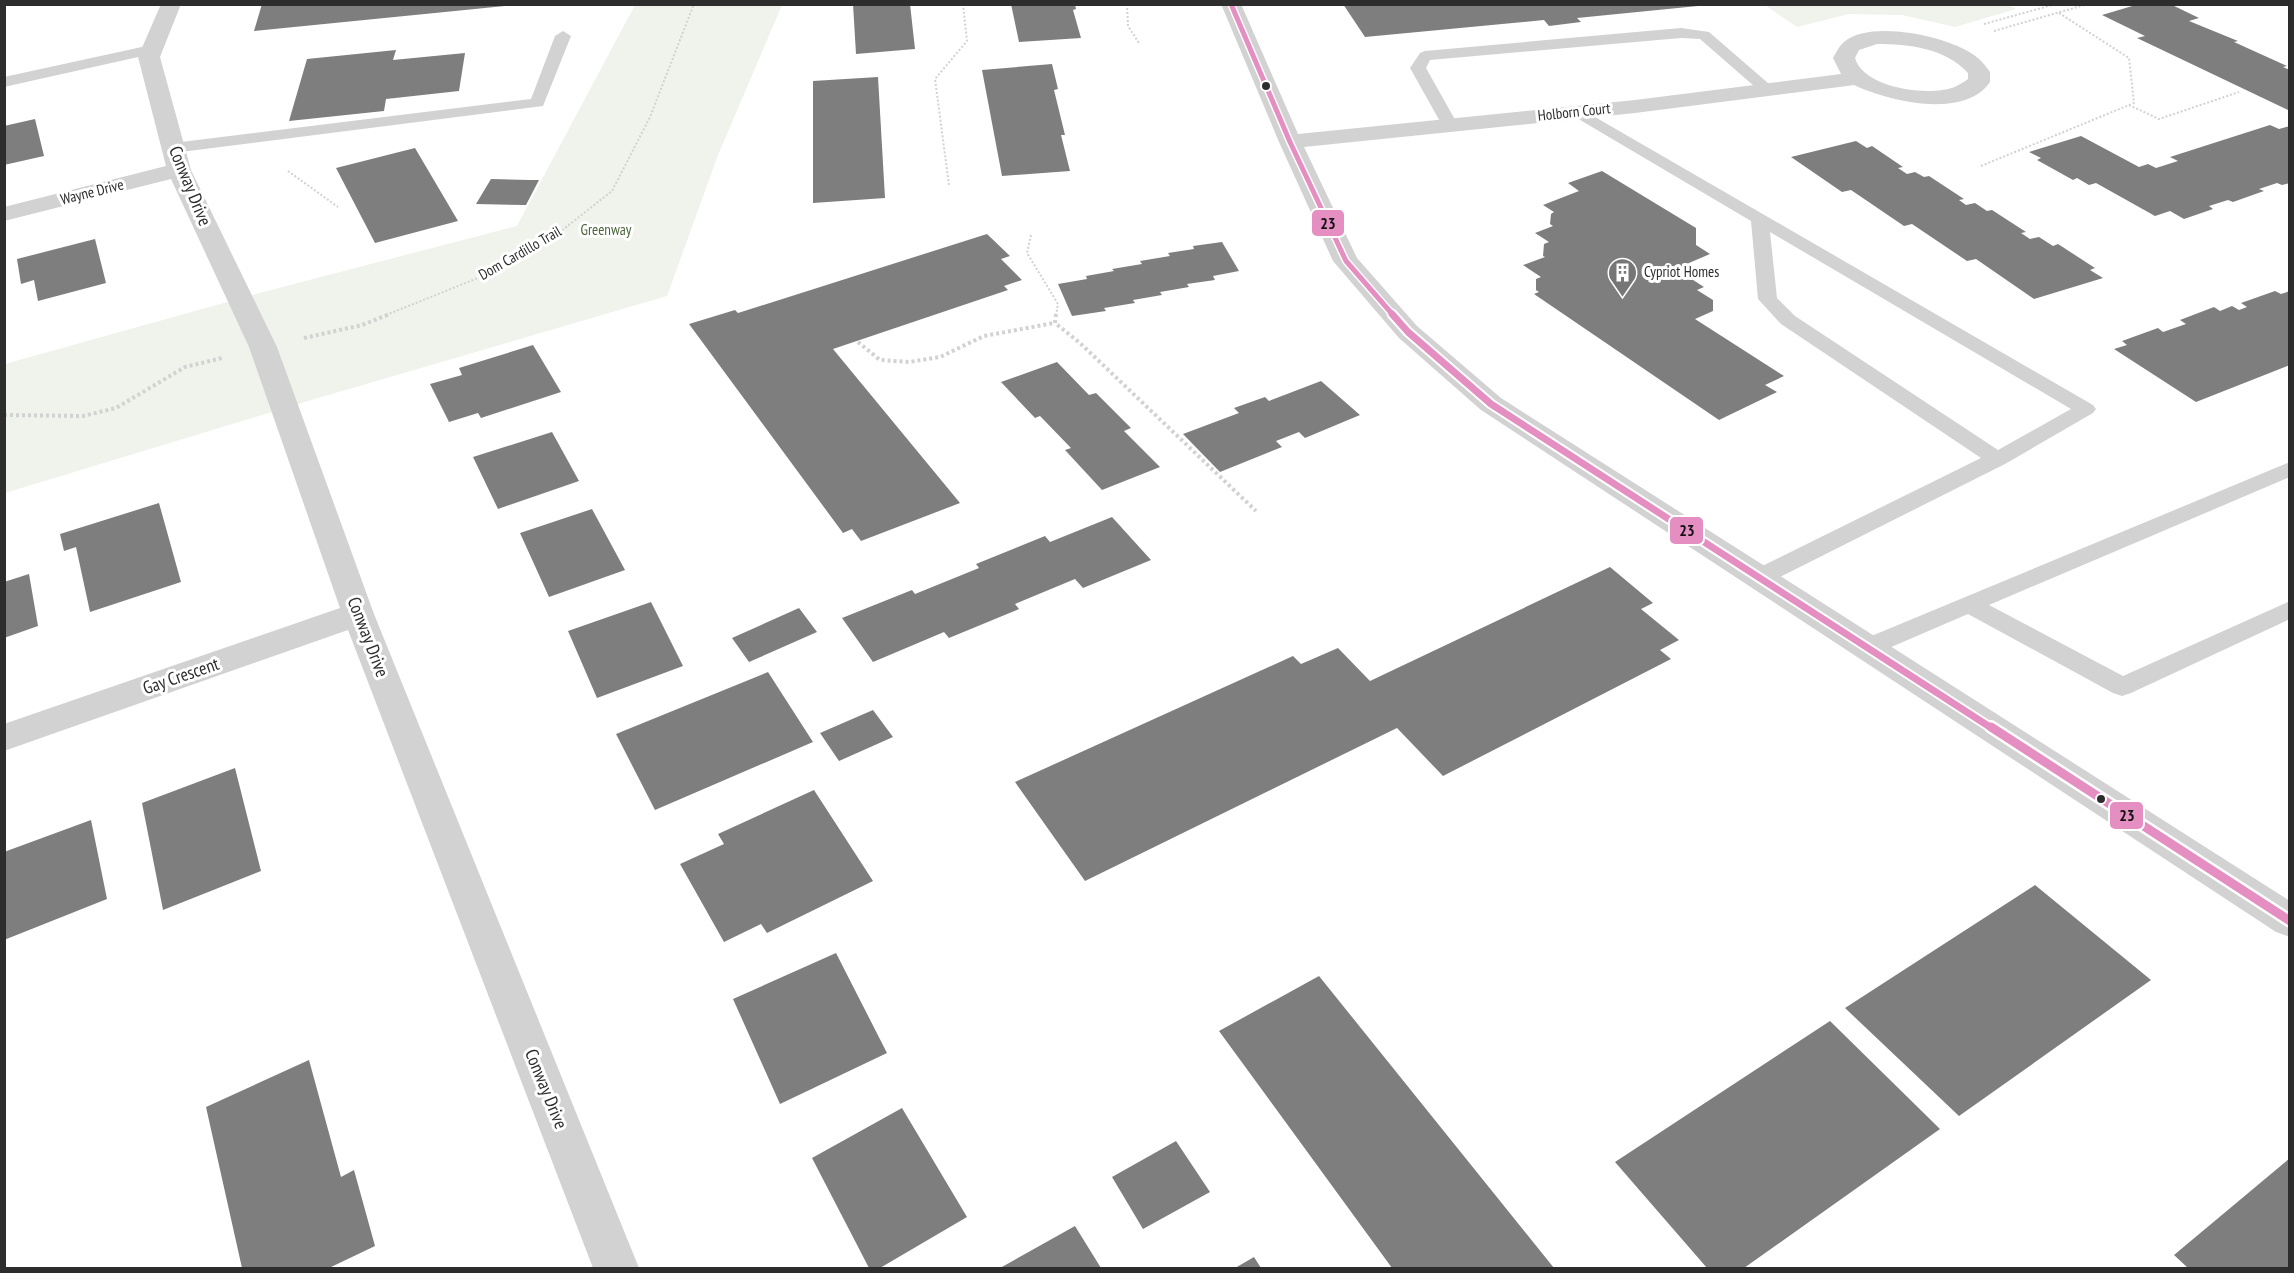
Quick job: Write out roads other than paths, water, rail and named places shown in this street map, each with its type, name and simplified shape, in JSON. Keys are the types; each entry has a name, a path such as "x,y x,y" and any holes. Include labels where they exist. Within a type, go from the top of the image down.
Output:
{"street":[{"path":"151,50 171,4"},
{"path":"1231,4 1290,142 1346,261 1408,332 1491,404 2289,921"},
{"path":"1899,39 1945,48 1966,59 1978,72 1979,82 1967,92 1950,97 1906,95 1875,87 1858,77 1847,68 1844,58 1852,46 1867,41 1899,39"},
{"name":"Conway Drive","path":"151,50 149,57 176,159 263,347 358,614 616,1269"},
{"name":"Holborn Court","path":"1290,142 1768,90 1858,77"},
{"name":"Wayne Drive","path":"4,214 176,159"},
{"name":"Gay Crescent","path":"4,738 358,614"}],"lane":[{"path":"1450,125 1418,68 1425,56 1681,33 1704,35 1768,90"},
{"path":"176,159 537,103 563,36"},
{"path":"4,82 151,50"},
{"path":"1576,111 2086,409 1996,459 1758,578"},
{"path":"1760,220 1768,299 1788,320 1996,459"},
{"path":"1866,648 2289,469"},
{"path":"1968,604 2122,687 2289,609"}],"place":[{"name":"Cypriot Homes","path":"1623,298"}],"park label":[{"name":"Greenway","path":"606,230"}]}
